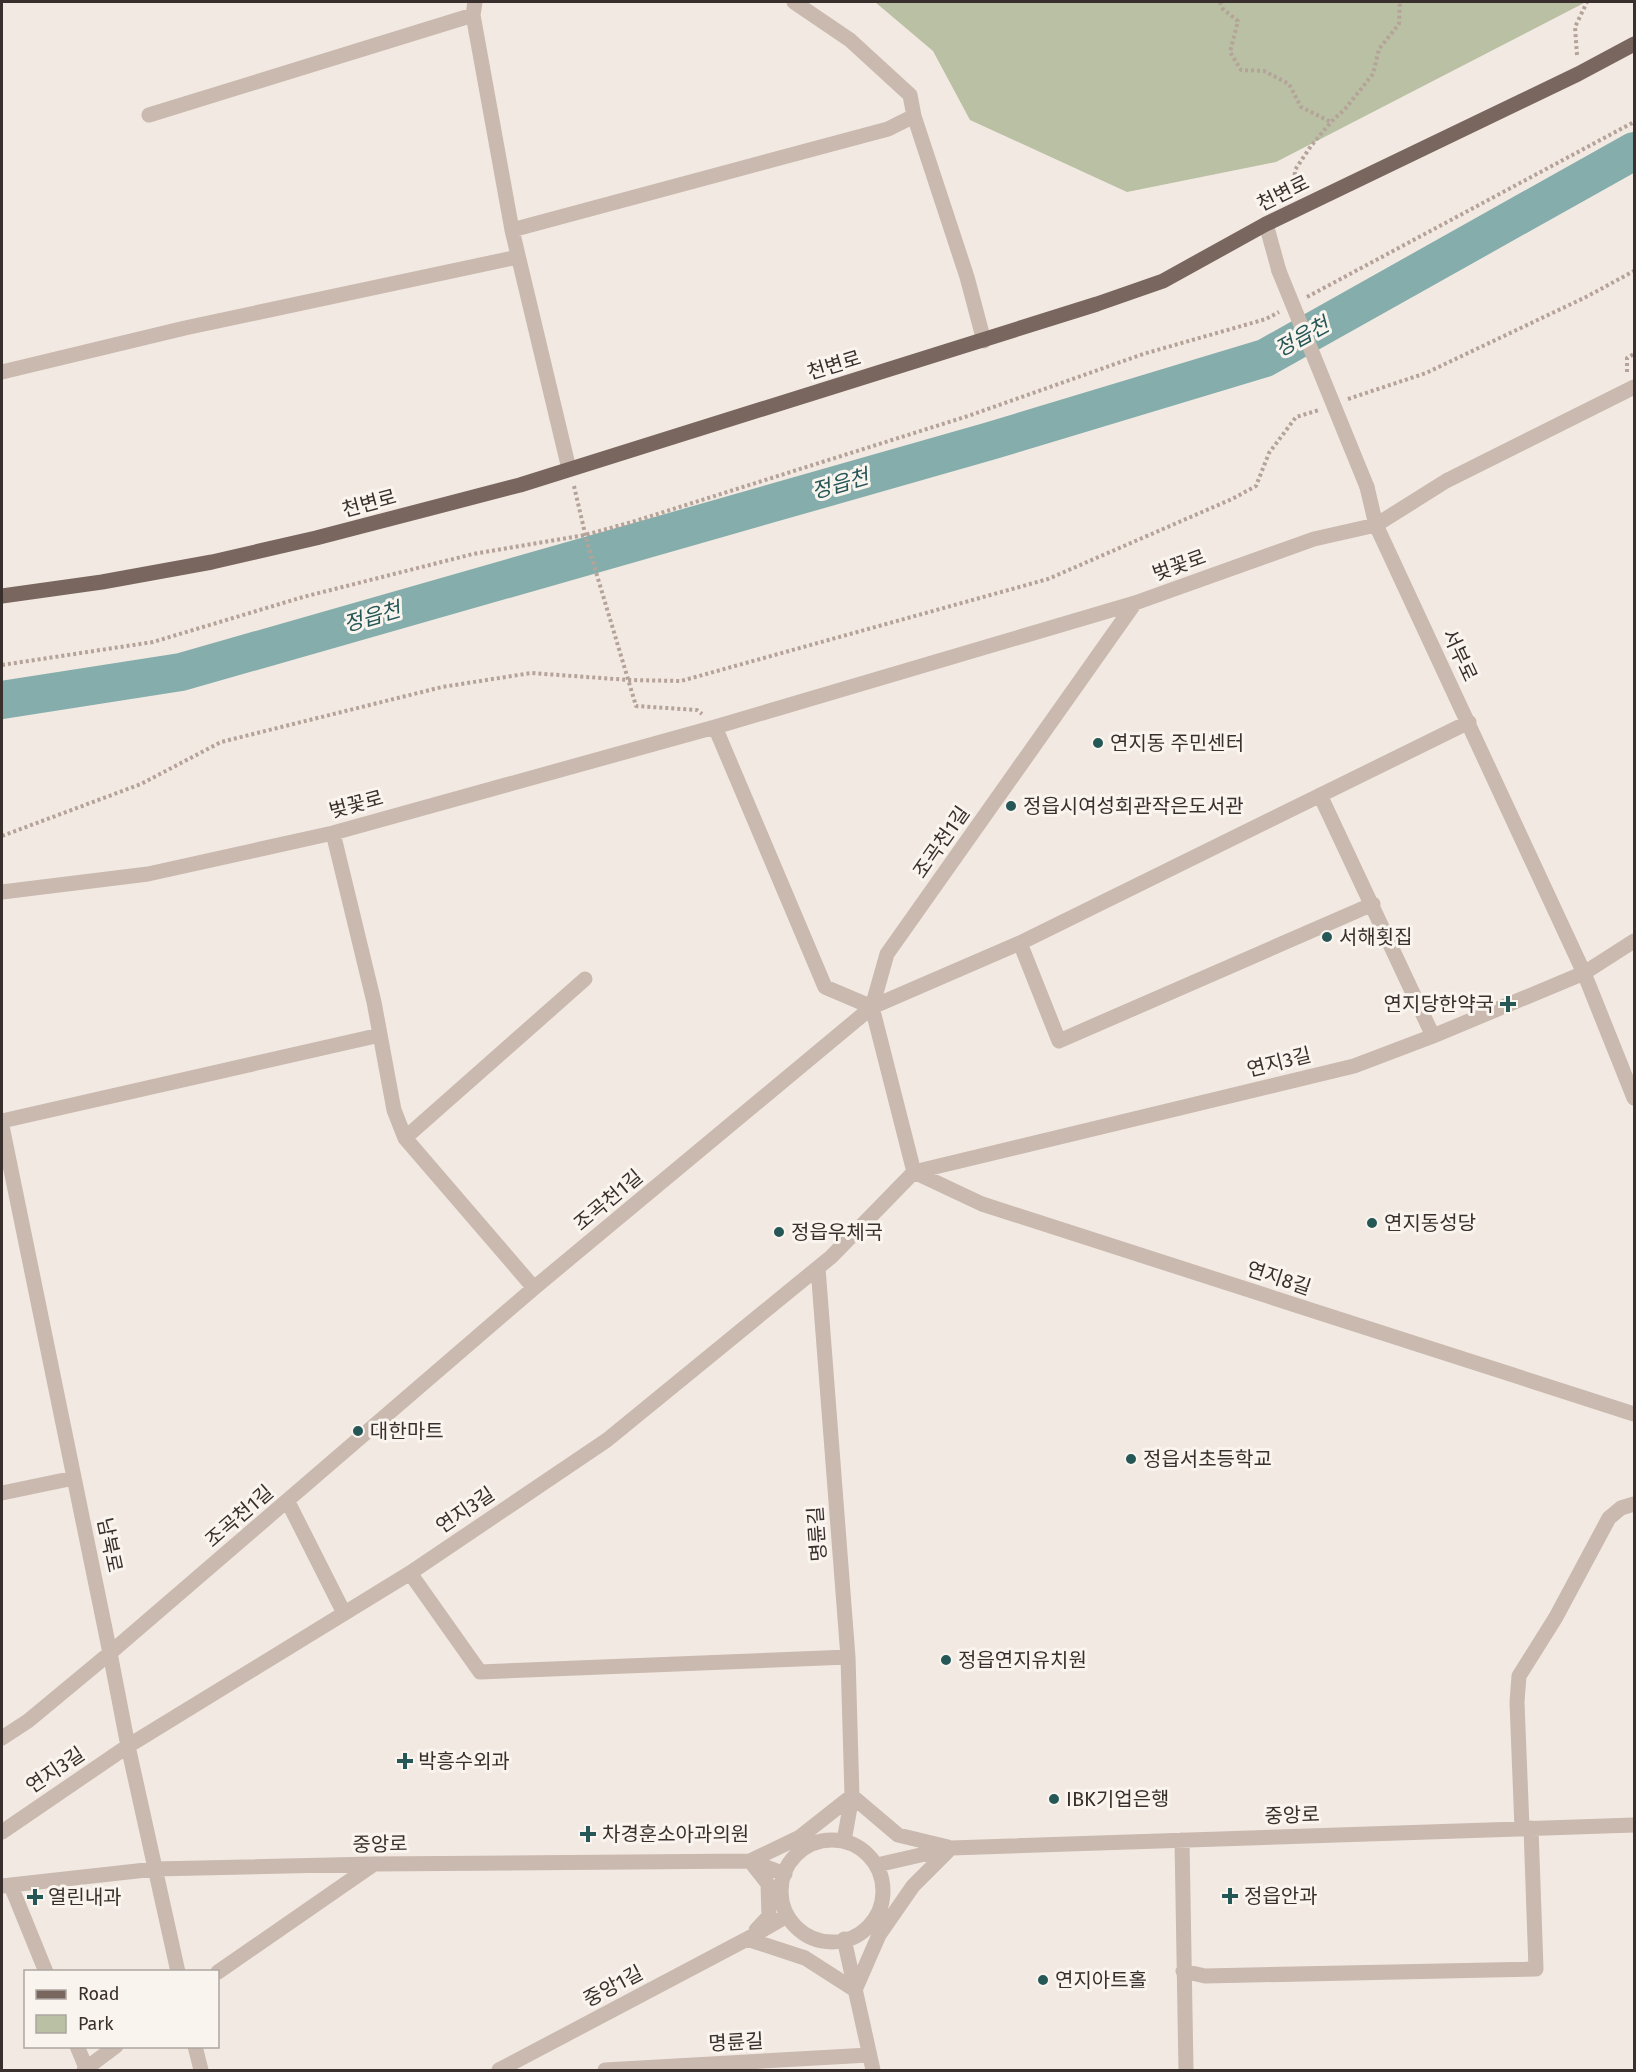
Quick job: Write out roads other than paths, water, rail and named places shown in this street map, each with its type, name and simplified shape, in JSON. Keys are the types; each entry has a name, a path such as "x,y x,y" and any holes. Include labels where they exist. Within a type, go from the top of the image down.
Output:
{"main road":[{"name":"천변로","path":"2,596 102,582 246,554 508,488 984,341 1163,281 1266,224 1578,74 1635,44"}],"street":[{"path":"794,2 850,40 910,95 914,116 967,277 984,341"},
{"path":"149,115 474,8 512,230 569,470"},
{"path":"512,230 888,129 914,116"},
{"name":"서부로","path":"1266,224 1279,271 1367,487 1376,525 1584,973 1635,1098"},
{"path":"2,372 196,325 519,257"},
{"name":"벚꽃로","path":"2,892 148,874 333,833 715,727 1135,603 1314,539 1376,525 1446,481 1635,387"},
{"name":"조곡천1길","path":"2,1738 28,1721 111,1653 534,1288 872,1007 887,954 1135,603"},
{"path":"715,727 825,987 872,1007 1020,943 1468,722"},
{"path":"1320,795 1433,1036"},
{"path":"333,833 380,1035 394,1110 405,1138 534,1288"},
{"path":"1020,943 1059,1041 1373,904"},
{"name":"연지3길","path":"2,1832 128,1746 410,1573 607,1440 818,1268 914,1172 1354,1066 1433,1036 1584,973 1635,941"},
{"path":"405,1138 585,979"},
{"path":"872,1007 914,1172"},
{"path":"2,1120 380,1035"},
{"name":"남북로","path":"2,1126 111,1653 128,1746 178,1970"},
{"name":"연지8길","path":"914,1172 982,1204 1635,1414"},
{"name":"명륜길","path":"818,1268 848,1657 852,1796 843,1841"},
{"path":"2,1493 74,1478"},
{"path":"288,1502 344,1613"},
{"path":"1183,1971 1205,1976 1536,1969 1517,1702 1519,1676 1556,1617 1610,1518 1621,1508 1635,1504"},
{"path":"410,1573 480,1672 848,1657"},
{"path":"750,1861 800,1837 852,1796 898,1835 951,1848"},
{"name":"중앙로","path":"951,1848 1635,1825"},
{"path":"823,1840 843,1841 866,1852 873,1857 877,1865 882,1875 884,1893 878,1914 861,1931 828,1943 811,1937 786,1916 781,1900 782,1881 791,1863 805,1848 823,1840"},
{"path":"1182,1840 1186,2070"},
{"path":"877,1865 951,1848"},
{"path":"855,1990 879,1935 913,1886 951,1848"},
{"path":"750,1861 785,1874"},
{"path":"750,1861 768,1884 769,1916 747,1939 805,1958 855,1990"},
{"name":"중앙로","path":"46,1970 6,1886 154,1869 374,1864 750,1861"},
{"path":"219,1971 374,1864"},
{"name":"중앙1길","path":"499,2070 747,1939 786,1916"},
{"path":"844,1939 873,2070"},
{"path":"78,2048 86,2070 114,2048"},
{"path":"196,2048 201,2070"},
{"name":"명륜길","path":"605,2070 869,2055"}],"waterway":[{"name":"정읍천","path":"2,700 181,672 990,441 1265,358 1634,151"}],"place":[{"name":"연지동 주민센터","path":"1098,743"},
{"name":"정읍시여성회관작은도서관","path":"1011,806"},
{"name":"서해횟집","path":"1327,937"},
{"name":"연지당한약국","path":"1508,1004"},
{"name":"연지동성당","path":"1372,1223"},
{"name":"정읍우체국","path":"779,1232"},
{"name":"대한마트","path":"358,1431"},
{"name":"정읍서초등학교","path":"1131,1459"},
{"name":"정읍연지유치원","path":"946,1660"},
{"name":"박흥수외과","path":"405,1761"},
{"name":"IBK기업은행","path":"1054,1799"},
{"name":"차경훈소아과의원","path":"588,1834"},
{"name":"정읍안과","path":"1230,1896"},
{"name":"열린내과","path":"35,1897"},
{"name":"연지아트홀","path":"1043,1980"}]}
